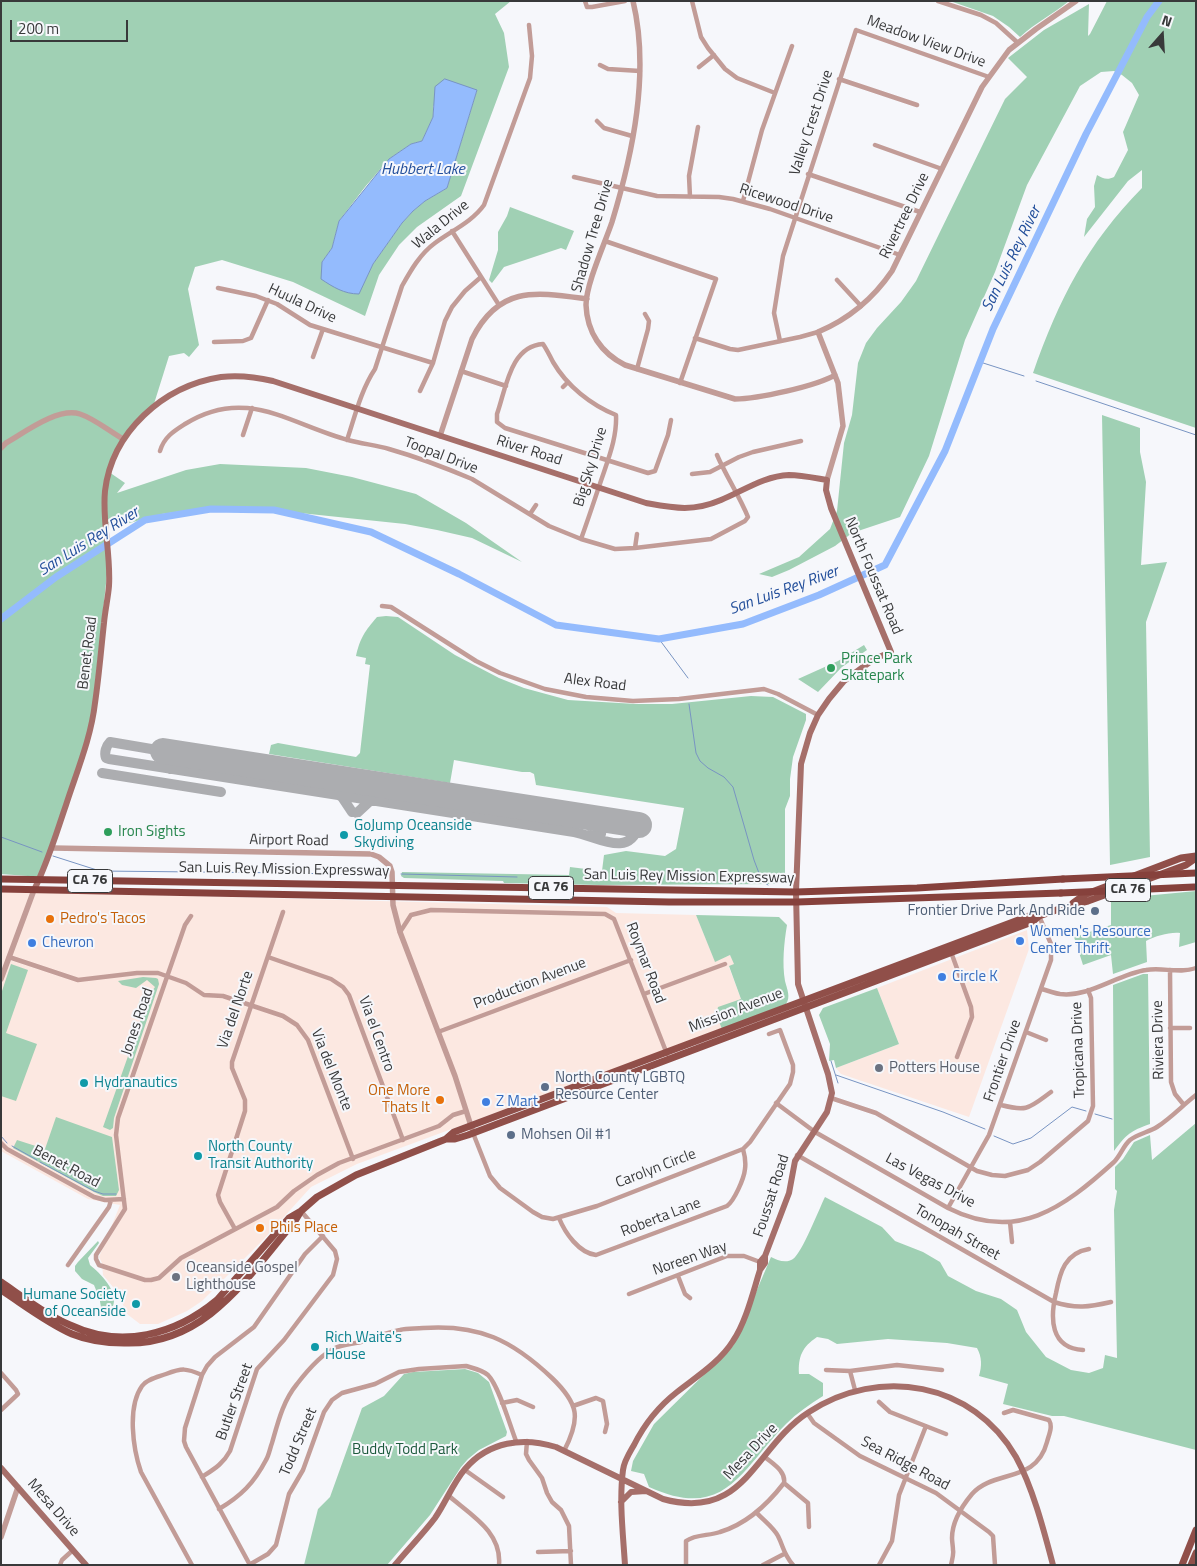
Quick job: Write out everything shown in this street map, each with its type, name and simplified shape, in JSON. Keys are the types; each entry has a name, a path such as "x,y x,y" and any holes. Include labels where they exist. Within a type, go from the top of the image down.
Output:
{"highway":[{"name":"San Luis Rey Mission Expressway","path":"1,879 796,892 917,888 1196,873"},
{"name":"San Luis Rey Mission Expressway","path":"1,889 669,902 797,902 1195,887"}],"main road":[{"name":"River Road","path":"222,377 264,379 646,503 678,509 702,506 720,501 762,480 789,475 827,480"},
{"name":"Benet Road","path":"34,890 53,848 92,723 109,584 104,522 105,489 112,462 123,439 153,407 166,397 189,386 222,377"},
{"name":"North Foussat Road","path":"804,1004 798,984 796,892 801,764 810,733 818,715 829,699 844,681 874,659 891,652 831,508 826,490 827,480"},
{"name":"Mission Avenue","path":"472,1129 520,1116 596,1088 668,1056 804,1004 950,949 1032,922 1039,916 1071,904 1084,895 1180,858 1196,857"},
{"path":"804,1004 831,1084 831,1098"},
{"name":"Mission Avenue","path":"1,1282 53,1316 85,1332 112,1336 147,1335 174,1328 205,1311 227,1290 289,1218 325,1192 348,1179 446,1139 455,1140 472,1129 560,1092 615,1071 668,1056"},
{"path":"596,1088 604,1081 613,1077 615,1071"},
{"path":"520,1116 524,1111 557,1098 560,1092"},
{"name":"Foussat Road","path":"760,1270 760,1262 765,1256 788,1193 797,1155 815,1132 827,1112 831,1098"},
{"name":"Mission Avenue","path":"1,1290 56,1326 89,1340 134,1344 161,1339 195,1326 221,1307 295,1221 301,1210"},
{"name":"Foussat Road","path":"625,1565 621,1502 623,1469 639,1435 649,1420 675,1393 721,1356 733,1342 740,1328 760,1270 765,1263 765,1256"},
{"name":"Mesa Drive","path":"400,1563 433,1520 465,1470 484,1453 497,1446 516,1441 546,1444 623,1477 663,1499 687,1504 710,1502 725,1496 733,1490 790,1428 807,1413 828,1401 855,1390 895,1385 918,1388 946,1396 970,1408 992,1426 1004,1440 1023,1472 1053,1565"},
{"name":"Mesa Drive","path":"1,1468 86,1565"},
{"path":"621,1502 631,1492 646,1490"},
{"path":"1182,1565 1196,1530"},
{"path":"1191,1565 1196,1553"}],"street":[{"path":"585,1 587,7 625,1"},
{"name":"Shadow Tree Drive","path":"633,1 637,15 640,49 637,113 621,188 587,299 588,323 595,339 618,361 637,369 727,397 750,399 821,382 835,375"},
{"path":"692,1 701,36 725,69 737,78 775,93"},
{"path":"938,1 980,15 996,23 1018,43"},
{"name":"Rivertree Drive","path":"695,338 738,350 818,332 845,318 861,306 883,284 900,255 982,87 989,77 1010,50 1018,43 1076,1"},
{"name":"Wala Drive","path":"347,440 407,276 427,250 479,212 484,205 530,78 532,56 529,25"},
{"name":"Meadow View Drive","path":"856,30 989,77"},
{"name":"Valley Crest Drive","path":"780,341 774,319 775,298 783,256 856,30"},
{"path":"743,202 762,130 792,46"},
{"path":"699,67 714,56"},
{"path":"600,65 608,69 640,71"},
{"path":"839,79 917,105"},
{"path":"596,121 604,128 632,136"},
{"path":"690,197 689,176 698,127"},
{"path":"875,145 942,169"},
{"path":"808,174 920,212"},
{"name":"Ricewood Drive","path":"574,176 657,196 719,197 743,202 770,209 900,255"},
{"path":"452,231 499,304"},
{"path":"605,241 716,279 680,383"},
{"path":"420,391 432,363 445,321 465,291 481,277"},
{"path":"837,280 861,306"},
{"name":"Huula Drive","path":"218,288 268,300 294,313 310,325 432,363"},
{"path":"440,436 472,339 485,317 499,304 515,297 536,293 587,299"},
{"path":"214,342 243,341 251,338 268,300"},
{"path":"637,369 648,329 649,321 645,314"},
{"path":"313,356 323,329"},
{"name":"North Foussat Road","path":"818,332 841,394 843,426 827,480"},
{"name":"Big Sky Drive","path":"506,386 515,361 524,350 537,344 543,344 553,362 568,382 589,400 616,416 617,426 608,460 581,539"},
{"path":"461,371 506,386 497,414 498,422 505,428 648,473 655,471 668,435 671,420"},
{"path":"563,387 568,382"},
{"path":"243,436 252,408"},
{"name":"Toopal Drive","path":"160,451 165,438 200,415 221,409 252,408 286,417 347,440 390,449 459,473 549,526 601,546 615,549 711,539 745,521 748,517 736,492"},
{"path":"1,448 6,443 59,414 69,412 79,413 91,419 123,439"},
{"path":"692,474 710,472 753,452 801,441"},
{"path":"717,454 736,492"},
{"path":"530,514 536,505"},
{"path":"635,548 637,534"},
{"name":"Alex Road","path":"382,606 391,607 500,673 544,689 586,697 633,701 679,699 764,689 778,694 818,715"},
{"name":"Airport Road","path":"53,848 370,854 379,858 390,866 395,914 400,932 472,1129"},
{"name":"Benet Road","path":"1,979 34,890"},
{"name":"Roymar Road","path":"400,932 411,914 431,910 605,914 614,919 668,1056"},
{"name":"Via del Norte","path":"235,1229 218,1195 245,1111 245,1100 232,1068 232,1062 283,912"},
{"name":"Jones Road","path":"124,1199 116,1137 118,1118 185,925 192,916"},
{"name":"Frontier Drive","path":"948,1208 990,1135 1042,989 1052,953 1051,944 1039,916"},
{"path":"950,949 971,1007 972,1017 957,1057"},
{"name":"Via del Monte","path":"9,957 78,980 149,972 186,983 204,995 223,996 289,1019 304,1032 353,1159"},
{"name":"Via el Centro","path":"268,957 331,979 343,987 349,995 403,1140"},
{"name":"Production Avenue","path":"438,1032 630,960"},
{"path":"644,994 725,964"},
{"path":"1042,989 1071,995 1143,970 1157,968 1188,971 1196,968"},
{"name":"Riviera Drive","path":"1170,970 1172,1082 1175,1094 1184,1105"},
{"name":"Tropicana Drive","path":"831,1098 876,1113 971,1168 992,1175 1005,1176 1028,1170 1088,1121 1093,1106 1091,998 1088,990"},
{"path":"1170,1028 1190,1028"},
{"path":"743,1149 750,1142 790,1084 793,1072 793,1065 780,1030 769,1034"},
{"path":"1026,1032 1046,1040"},
{"path":"1001,1105 1023,1109 1031,1107 1051,1092"},
{"name":"Las Vegas Drive","path":"776,1103 815,1132 948,1208 978,1220 996,1223 1036,1217 1054,1209 1115,1161 1130,1141 1158,1127 1196,1095"},
{"path":"124,1199 125,1213 96,1255 96,1259 101,1267 144,1280 159,1278 181,1258 277,1207 294,1191 317,1175 439,1126 453,1115 466,1111"},
{"name":"Carolyn Circle","path":"472,1129 490,1176 500,1188 542,1217 559,1218 597,1206 743,1149"},
{"name":"Benet Road","path":"1,1143 14,1153 94,1197 110,1200 124,1199"},
{"name":"Roberta Lane","path":"559,1218 564,1230 573,1241 596,1256 727,1206 732,1202 744,1174 745,1160 743,1149"},
{"name":"Tonopah Street","path":"797,1155 1054,1302 1075,1308 1111,1302"},
{"path":"68,1265 110,1206 110,1200"},
{"name":"Butler Street","path":"202,1477 220,1465 230,1451 257,1369 284,1340 334,1275 337,1259 331,1246 301,1210"},
{"path":"1010,1222 1012,1242"},
{"path":"250,1565 186,1447 184,1436 202,1375 216,1357 254,1327 305,1254 322,1236"},
{"path":"1083,1350 1072,1349 1062,1341 1057,1335 1052,1322 1054,1302 1064,1264 1075,1254 1089,1249"},
{"name":"Noreen Way","path":"630,1294 727,1256 744,1256 760,1262"},
{"path":"678,1276 685,1294 690,1298"},
{"path":"220,1508 246,1490 266,1460 284,1404 297,1383 310,1368 324,1355 341,1346 366,1341 401,1330 456,1327 475,1330 514,1348 542,1369 565,1391 573,1406 575,1427 564,1451"},
{"path":"826,1370 850,1371 897,1365 942,1370"},
{"name":"Todd Street","path":"250,1565 268,1554 276,1545 289,1494 303,1470 324,1412 332,1400 342,1393 375,1384 399,1372 466,1366 489,1376 495,1386 516,1441"},
{"path":"192,1565 141,1472 138,1464 132,1414 141,1387 150,1380 180,1369 189,1369 202,1375"},
{"path":"850,1371 855,1390"},
{"path":"1,1373 18,1394 1,1410"},
{"path":"573,1406 596,1398 603,1401 607,1424 605,1432"},
{"path":"502,1403 517,1400 534,1407"},
{"path":"879,1402 890,1412 946,1434"},
{"path":"952,1565 954,1524 974,1492 985,1484 1030,1468 1044,1452 1052,1425 1050,1421 1046,1418 1014,1410 1004,1413"},
{"name":"Sea Ridge Road","path":"807,1413 814,1423 860,1456 936,1493 961,1510 993,1536 995,1565"},
{"path":"879,1565 892,1541 896,1504 926,1426"},
{"path":"527,1441 526,1454 528,1460 542,1478 552,1502 560,1510 569,1526 571,1565"},
{"path":"686,1565 686,1540 692,1536 720,1532 736,1526 761,1509 784,1483 785,1477 783,1473 765,1457"},
{"path":"465,1470 503,1497"},
{"path":"784,1483 808,1503 809,1527"},
{"path":"1,1537 18,1487"},
{"path":"449,1496 488,1530 500,1554 499,1565"},
{"path":"756,1512 772,1527 778,1536 784,1554 793,1565"},
{"path":"60,1565 62,1560 73,1550"},
{"path":"538,1552 571,1551"},
{"path":"763,1565 784,1554"}],"shaded area":[{"path":"1,891 607,907 616,913 696,915 715,961 730,955 735,964 729,967 741,999 722,1029 357,1164 311,1187 264,1239 202,1301 187,1311 158,1324 140,1324 127,1314 118,1293 103,1275 102,1263 99,1257 120,1205 88,1199 1,1151"},
{"path":"1027,930 1029,949 969,1117 841,1074 836,1068 899,1044 877,988"}],"green space":[{"path":"1,1 511,1 495,14 504,33 509,67 461,196 417,227 399,245 379,275 365,316 293,282 222,260 195,267 188,289 199,345 189,357 184,353 169,356 153,407 123,439 109,472 125,483 117,493 186,470 220,464 306,468 352,477 416,494 466,523 522,562 472,538 437,530 405,524 300,513 233,507 196,509 162,514 126,524 105,523 108,565 91,723 41,877 1,874","holes":["477,90 447,188 425,201 402,223 373,264 359,293 322,262 332,248 339,221 365,187 389,159 411,144 422,141 433,117 433,106"]},
{"path":"950,1 1069,1 1020,37 993,16"},
{"path":"1107,1 1196,1 1196,428 1033,373 1053,321 1077,274 1105,230 1142,188 1142,170 1128,181 1084,237 1087,219 1095,207 1094,186 1097,175 1106,179 1114,177 1128,150 1123,132 1139,95 1132,83 1122,75 1114,71 1101,72 1080,86 1027,185 995,272 965,340 929,456 900,517 852,533 835,546 772,577 759,574 799,557 830,529 837,511 844,443 852,415 858,363 866,343 901,302 916,281 1005,99 1027,77 1008,58 1044,30 1089,4 1088,36"},
{"path":"510,207 574,231 566,250 561,248 504,267 492,283 489,280 498,250 498,232"},
{"path":"1102,415 1140,428 1140,452 1146,482 1141,565 1167,562 1146,622 1150,857 1110,865"},
{"path":"377,617 398,617 455,655 499,678 524,688 568,700 672,704 751,696 773,697 806,714 806,720 793,757 790,796 785,809 785,880 777,884 599,885 404,878 401,876 402,872 569,875 570,867 602,871 604,855 626,851 665,856 676,849 684,808 536,785 534,774 530,772 454,760 450,783 269,754 271,745 278,743 356,757 360,753 370,665 365,664 366,658 356,656 361,639 369,626"},
{"name":"Prince Park Skatepark","path":"864,645 867,650 842,667 818,692 798,679 838,661"},
{"path":"1144,886 1144,896 1196,891 1196,942 1179,947 1180,933 1167,934 1146,941 1147,962 1113,974 1111,955 1083,965 1074,937 1111,925 1111,899"},
{"path":"696,915 779,917 787,925 784,946 784,974 788,990 786,1004 722,1029 716,1014 718,1007 741,999 729,966 734,964 730,955 715,962"},
{"path":"11,964 28,970 6,1033 37,1044 16,1101 1,1096 1,994"},
{"path":"1148,974 1150,1124 1129,1134 1114,1151 1113,985"},
{"path":"143,977 156,978 159,984 114,1118 113,1128 110,1130 103,1127 145,1008 138,1005 144,992 150,994 155,987 147,980 136,988 122,985 118,981"},
{"path":"877,988 899,1044 836,1068 834,1060 829,1061 830,1044 819,1015 823,1008"},
{"path":"56,1117 112,1137 119,1190 116,1196 103,1196 94,1192 13,1148 17,1140 45,1149"},
{"path":"1196,1123 1196,1450 1064,1416 1052,1416 1003,1404 1008,1384 979,1376 981,1362 977,1348 947,1343 888,1339 837,1344 828,1339 817,1337 804,1349 800,1357 799,1374 809,1374 823,1383 823,1396 786,1424 743,1473 729,1486 714,1494 697,1498 675,1496 649,1487 644,1474 631,1471 633,1461 654,1424 733,1346 771,1257 787,1261 797,1255 825,1197 882,1227 895,1241 923,1252 940,1262 948,1276 976,1291 1001,1299 1017,1310 1026,1332 1046,1357 1071,1370 1089,1373 1103,1368 1105,1355 1117,1358 1114,1210 1117,1191 1115,1189 1115,1167 1123,1159 1134,1142 1150,1135 1152,1160"},
{"path":"98,1241 99,1243 88,1258 90,1265 108,1283 113,1295 113,1306 101,1307 99,1296 94,1294 96,1290 94,1285 82,1279 75,1271 75,1266 78,1262"},
{"name":"Buddy Todd Park","path":"465,1369 478,1373 489,1382 507,1432 506,1436 479,1450 468,1459 430,1515 387,1565 304,1565 318,1509 330,1497 362,1408 384,1396 404,1374"}],"water":[{"name":"Hubbert Lake","path":"445,79 477,90 447,188 425,201 402,223 373,264 359,294 348,293 334,287 321,279 322,262 332,248 339,221 389,159 411,144 422,141 433,117 435,87"}],"waterway":[{"name":"San Luis Rey River","path":"1,619 56,577 145,520 211,509 274,510 371,532 459,574 556,625 659,639 743,624 819,595 885,565 945,451 993,329 1086,134 1147,17 1159,1"},
{"path":"980,362 1024,376"},
{"path":"1036,381 1196,435"},
{"path":"659,639 688,678"},
{"path":"689,704 696,753 700,761 724,777 733,787 754,860 762,881 768,885"},
{"path":"1,837 42,852"},
{"path":"53,856 100,871 361,875 378,873"},
{"path":"401,874 517,877"},
{"path":"831,1061 838,1083"},
{"path":"836,1075 943,1112 985,1129"},
{"path":"994,1136 1013,1144 1031,1138 1072,1107 1086,1111"},
{"path":"1095,1114 1112,1119"},
{"path":"1,1136 7,1143"},
{"path":"12,1146 37,1160"},
{"path":"40,1162 94,1191 103,1194 116,1194"}],"taxiway":[{"path":"163,751 110,742 105,754 106,758 109,759 574,832 611,843 628,841 634,835 639,825"},
{"path":"170,769 174,767 178,758 185,755"},
{"path":"231,778 236,776 238,769 237,764 232,762"},
{"path":"102,773 221,792"},
{"path":"319,775 324,777 327,782 326,789 320,792"},
{"path":"359,798 370,789 381,785"},
{"path":"339,795 352,812"},
{"path":"357,813 371,800"},
{"path":"516,823 512,819 513,811 521,807"},
{"path":"590,835 598,836 601,834 603,820"}],"runway":[{"path":"163,751 639,825"}],"place":[{"name":"Prince Park Skatepark","path":"831,668"},
{"name":"Iron Sights","path":"108,832"},
{"name":"GoJump Oceanside Skydiving","path":"344,835"},
{"name":"Frontier Drive Park And Ride","path":"1095,911"},
{"name":"Pedro's Tacos","path":"50,919"},
{"name":"Women's Resource Center Thrift","path":"1020,941"},
{"name":"Chevron","path":"32,943"},
{"name":"Circle K","path":"942,977"},
{"name":"Potters House","path":"879,1068"},
{"name":"Hydranautics","path":"84,1083"},
{"name":"North County LGBTQ Resource Center","path":"545,1087"},
{"name":"One More Thats It","path":"440,1100"},
{"name":"Z Mart","path":"486,1102"},
{"name":"Mohsen Oil #1","path":"511,1135"},
{"name":"North County Transit Authority","path":"198,1156"},
{"name":"Phils Place","path":"260,1228"},
{"name":"Oceanside Gospel Lighthouse","path":"176,1277"},
{"name":"Humane Society of Oceanside","path":"136,1304"},
{"name":"Rich Waite's House","path":"315,1347"}]}
